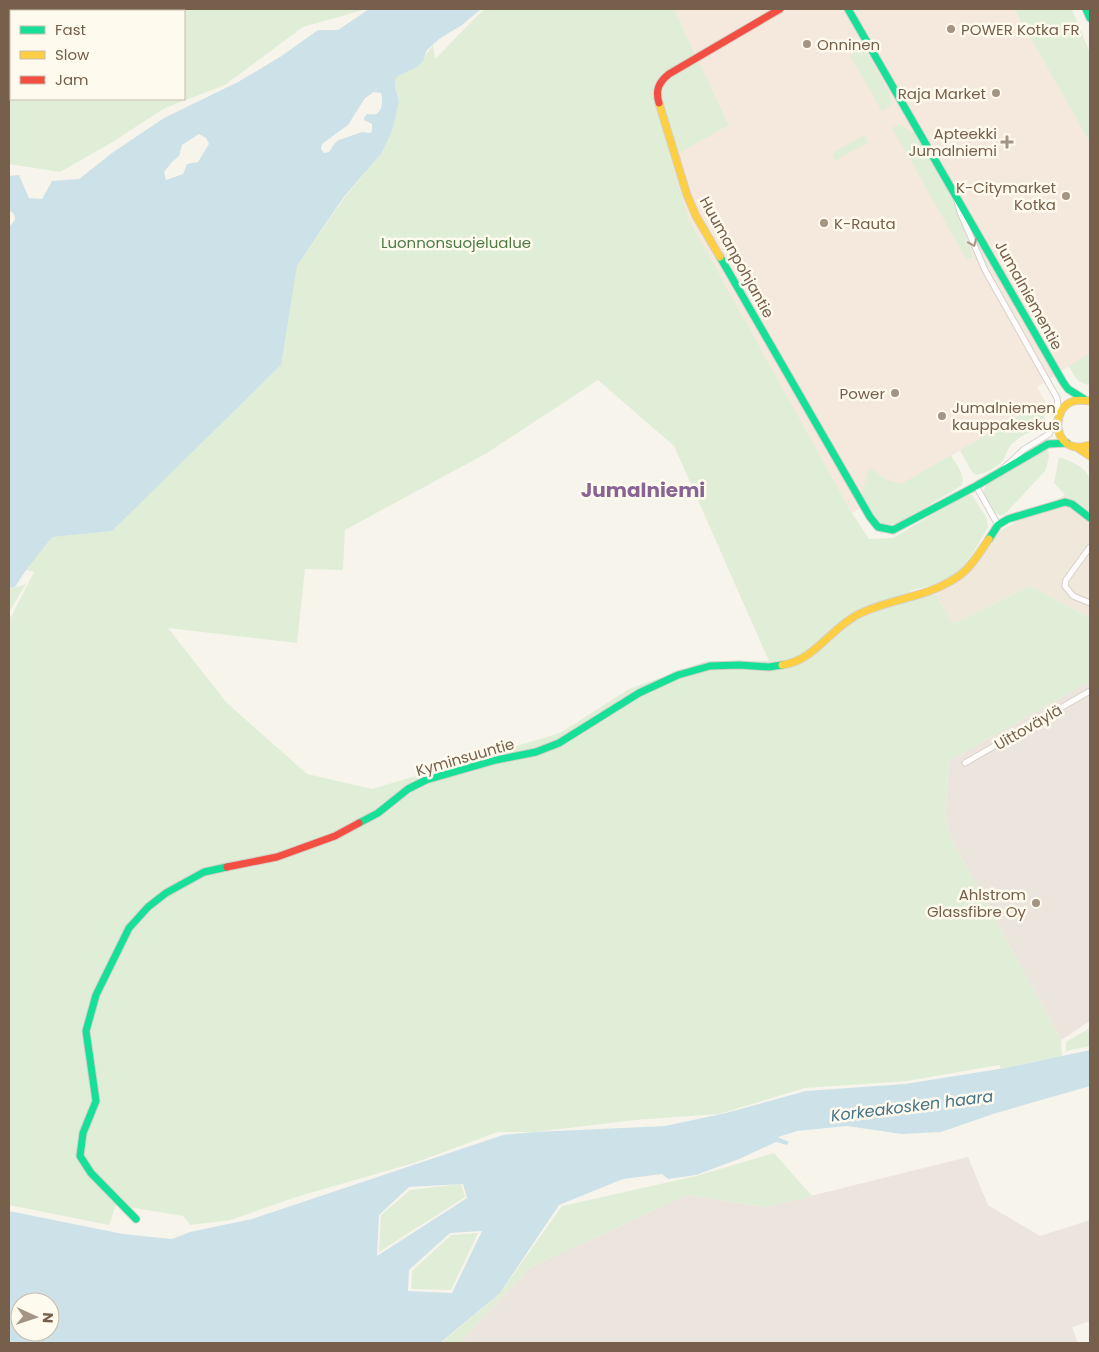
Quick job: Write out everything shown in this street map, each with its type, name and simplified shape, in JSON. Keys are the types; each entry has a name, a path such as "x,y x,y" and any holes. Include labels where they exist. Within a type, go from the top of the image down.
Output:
{"main road":[{"name":"Huumanpohjantie","path":"780,9 660,81 657,88 657,96 687,195 696,216 870,517 881,528 893,530 976,486"},
{"name":"Jumalniementie","path":"848,9 956,198 990,252 1063,382 1068,389 1087,400"},
{"path":"1086,9 1090,18"},
{"path":"1067,443 1060,435 1057,420 1059,412 1064,405 1071,401 1087,400"},
{"path":"976,486 1048,444 1055,442 1067,443 1081,447 1090,445"},
{"path":"1076,446 1090,456"},
{"path":"998,525 1008,519 1065,502 1072,504 1090,518"},
{"name":"Kyminsuuntie","path":"136,1219 110,1190 91,1173 80,1156 83,1133 96,1101 86,1031 96,995 129,928 148,907 166,893 204,872 277,857 350,829 378,813 408,789 426,780 496,760 536,752 559,743 639,693 678,675 710,666 740,665 769,667 790,664 802,659 812,653 842,624 858,614 939,587 955,579 970,566 998,525"}],"street":[{"name":"Jumalniementie","path":"956,198 982,264 1057,398 1059,412"},
{"path":"998,473 1023,450 1049,434 1057,420"},
{"path":"976,486 998,525"},
{"path":"1090,547 1066,580 1065,586 1073,596 1090,603"},
{"name":"Uittoväylä","path":"965,762 1090,691"}],"shaded area":[{"path":"674,9 1014,9 1090,143 1090,353 1037,387 1045,401 852,513 689,219 669,158 729,125"},
{"path":"1065,495 1090,515 1090,618 1030,586 953,624 936,594 965,577 996,533"},
{"path":"1090,681 1090,1021 1061,1040 950,837 945,817 949,761"},
{"path":"968,1157 988,1205 1040,1236 1090,1220 1090,1321 1072,1327 1078,1343 459,1343 531,1267 687,1195 766,1207"}],"green space":[{"path":"9,9 367,9 303,27 225,85 165,108 111,143 60,172 9,164"},
{"name":"Luonnonsuojelualue","path":"484,9 674,9 729,125 670,158 689,219 852,513 869,539 893,538 966,495 972,495 986,517 988,527 964,565 954,575 933,585 910,591 913,600 936,594 953,624 1030,586 1090,618 1090,681 949,761 945,817 950,837 1061,1040 1062,1056 1001,1069 999,1065 907,1081 805,1088 719,1114 635,1120 535,1132 498,1132 414,1163 296,1197 231,1220 190,1225 183,1216 116,1205 109,1225 9,1205 9,618 34,572 26,570 13,538 297,266 344,198 381,154 399,101 395,80 398,76 417,67 433,45 435,59","holes":["598,380 674,446 769,661 706,661 629,689 560,733 372,789 307,774 226,702 168,628 297,643 305,569 343,570 345,530 487,453"]},
{"path":"1014,9 1072,9 1090,53 1090,143"},
{"path":"864,48 892,101 889,107 882,112 850,55"},
{"path":"898,124 915,133 953,200 973,257 967,260 892,128"},
{"path":"864,135 869,142 835,161 833,157 834,152"},
{"path":"1090,353 1090,385 1079,381 1069,366"},
{"path":"1045,401 1046,411 1044,418 1037,428 1013,443 1001,463 995,468 976,475 972,472 960,450"},
{"path":"1048,450 1049,456 1046,470 1005,514 1001,516 995,513 983,492 987,483 1039,453"},
{"path":"951,455 962,474 961,486 897,524 886,526 879,523 862,497 867,470 871,468 885,479 901,484"},
{"path":"1059,457 1080,466 1089,477 1090,515 1065,495 1054,483"},
{"path":"26,584 9,612 9,589"},
{"path":"1090,1028 1090,1046 1066,1051 1066,1042"},
{"path":"774,1153 812,1196 766,1207 687,1195 531,1267 459,1343 441,1343 500,1293 562,1206 696,1176"},
{"path":"461,1184 465,1197 379,1252 381,1215 410,1190"},
{"path":"478,1233 451,1290 411,1289 412,1271 451,1235"}],"water":[{"path":"369,9 481,9 462,25 439,39 427,50 423,61 417,67 398,76 395,80 399,101 392,131 381,154 343,198 297,266 281,365 112,531 52,537 15,587 9,588 9,226 15,219 13,213 9,210 9,176 19,175 29,198 42,199 52,181 79,179 112,153 164,118 238,82 280,57 318,30 338,30","holes":["374,92 381,93 381,108 376,114 367,114 364,118 364,120 372,124 372,131 370,133 362,132 339,140 329,152 324,153 321,149 322,144 348,125 365,98","199,134 206,138 209,144 198,162 187,164 183,174 166,180 164,172 179,156 182,145"]},
{"name":"Korkeakosken haara","path":"1090,1050 1090,1086 993,1114 941,1132 902,1134 847,1126 797,1131 778,1137 789,1142 787,1145 776,1142 739,1159 696,1175 668,1179 662,1174 623,1179 559,1205 500,1293 440,1343 9,1343 9,1211 123,1234 172,1239 190,1232 252,1219 503,1135 665,1126 726,1113 806,1091 905,1084 1005,1068","holes":["463,1184 467,1198 377,1256 379,1215 409,1187","482,1231 452,1293 408,1291 409,1270 450,1233"]}],"traffic: fast":[{"path":"848,9 1063,382 1068,389 1084,399"},
{"path":"1086,9 1090,18"},
{"path":"720,257 870,517 878,527 893,530 976,486 1048,444 1067,443"},
{"path":"989,539 998,525 1008,519 1065,502 1072,504 1090,518"},
{"path":"359,823 378,813 408,789 426,780 496,760 536,752 559,743 639,693 678,675 710,666 769,667 782,665"},
{"path":"136,1219 91,1173 80,1156 83,1133 96,1101 86,1031 96,995 129,928 148,907 166,893 204,872 227,867"}],"traffic: slow":[{"path":"659,103 687,195 696,216 720,257"},
{"path":"1090,401 1076,400 1067,405 1061,411 1058,426 1064,441 1070,445 1078,447 1090,445"},
{"path":"1078,448 1090,456"},
{"path":"782,665 793,662 813,651 838,628 857,615 881,605 918,595 954,579 969,566 989,539"}],"traffic: jam":[{"path":"659,103 657,94 659,87 669,74 780,9"},
{"path":"227,867 277,857 335,836 359,823"}],"place":[{"name":"POWER Kotka FR","path":"951,29"},
{"name":"Onninen","path":"807,44"},
{"name":"Raja Market","path":"996,93"},
{"name":"Apteekki Jumalniemi","path":"1007,142"},
{"name":"K-Citymarket Kotka","path":"1066,196"},
{"name":"K-Rauta","path":"824,223"},
{"name":"Power","path":"895,393"},
{"name":"Jumalniemen kauppakeskus","path":"942,416"},
{"name":"Ahlstrom Glassfibre Oy","path":"1036,903"}],"district":[{"name":"Jumalniemi","path":"643,490"}]}
